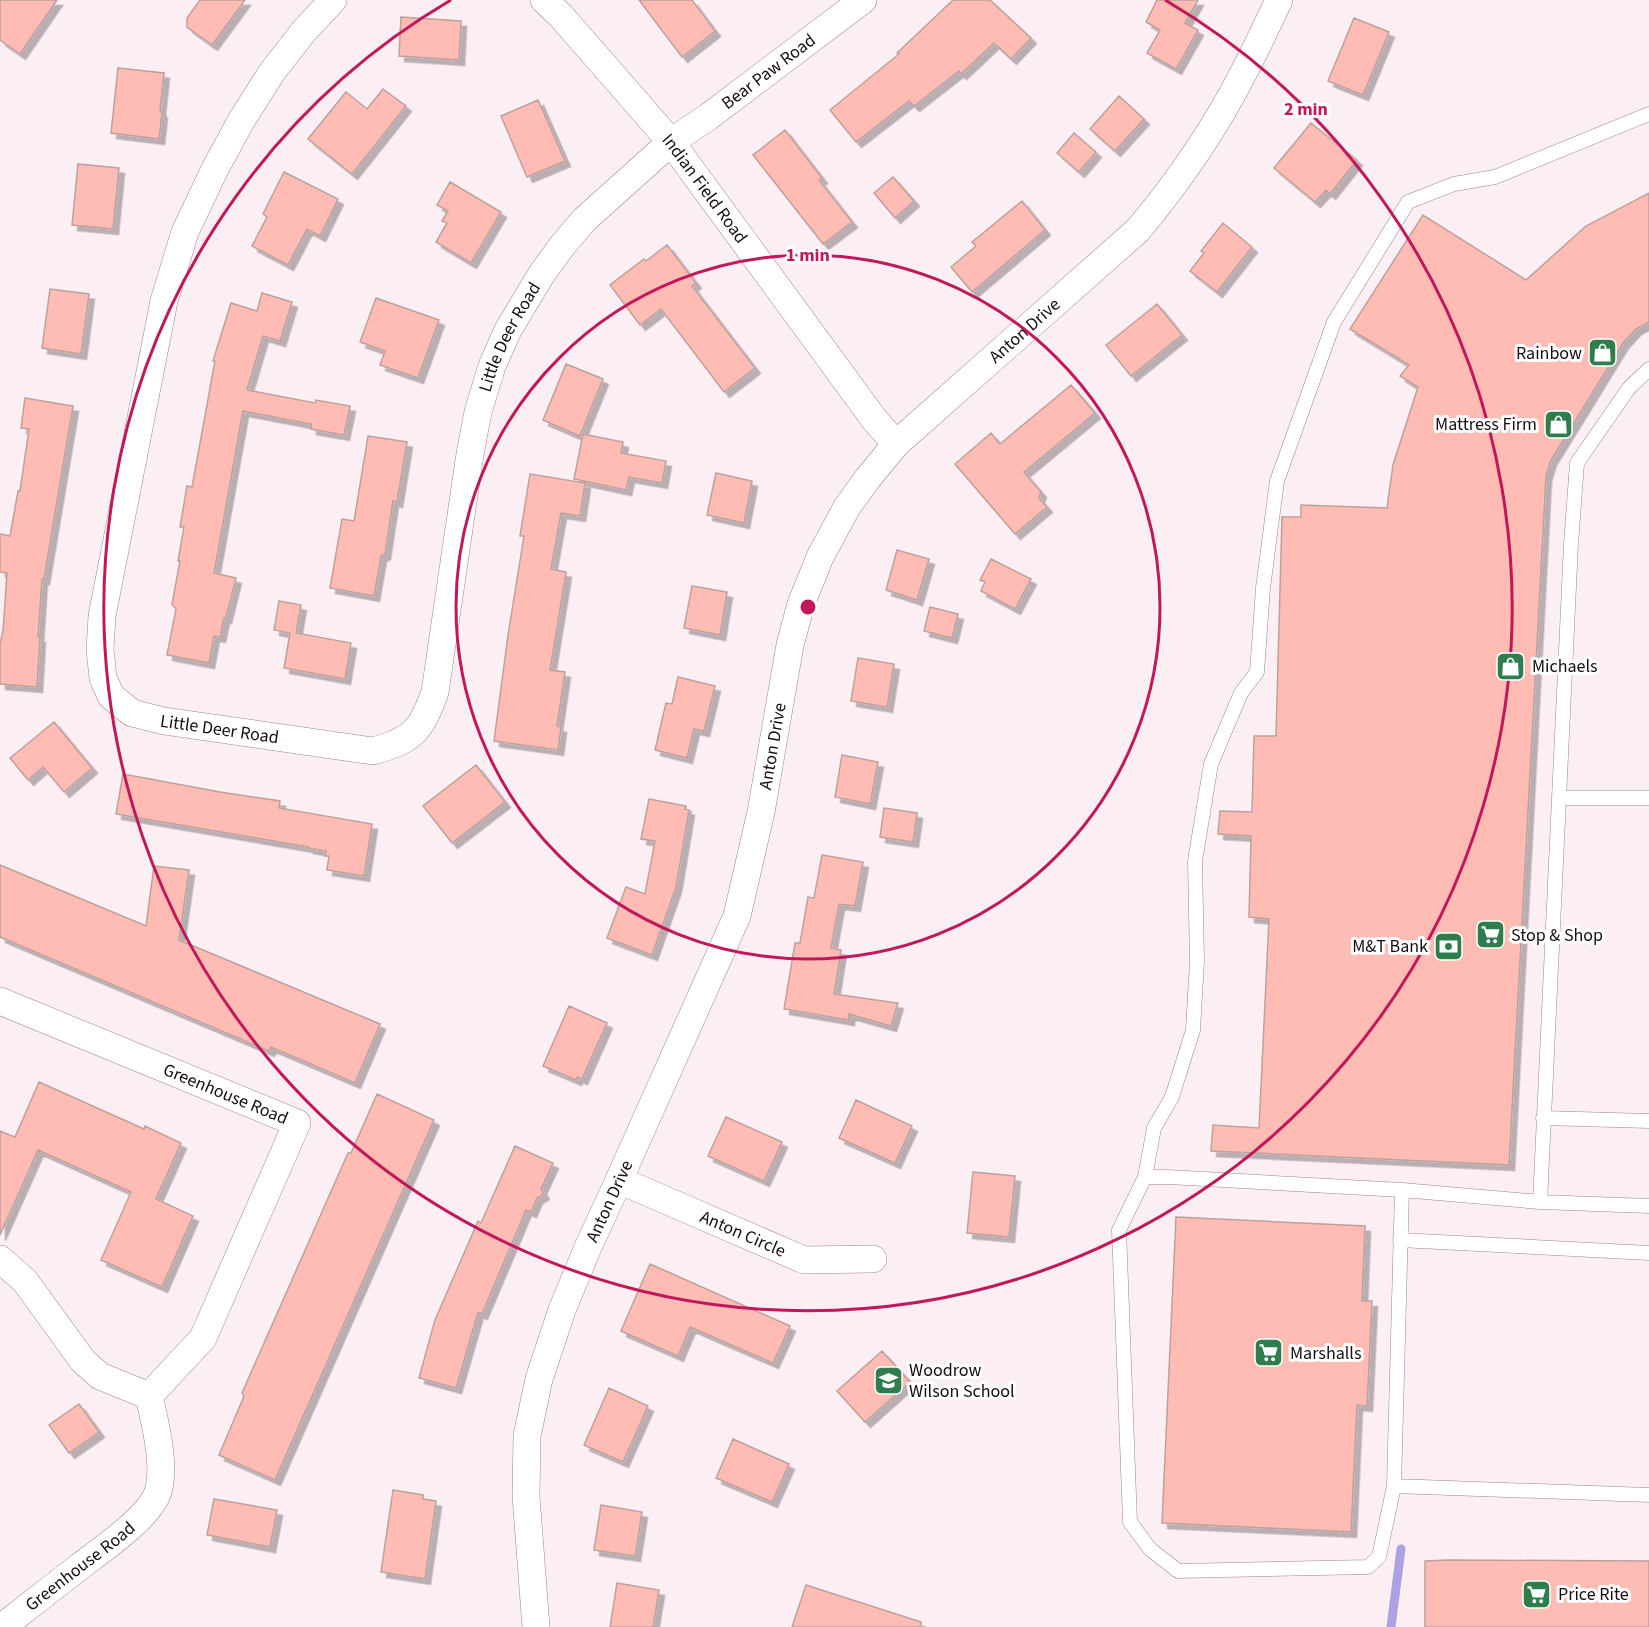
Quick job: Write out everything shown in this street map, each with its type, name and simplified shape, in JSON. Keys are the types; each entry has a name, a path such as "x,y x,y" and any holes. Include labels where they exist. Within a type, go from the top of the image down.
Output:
{"street":[{"name":"Little Deer Road","path":"333,0 297,39 272,72 241,121 185,232 164,301 102,616 100,649 103,678 111,696 132,713 164,721 373,751 396,745 413,734 426,716 435,692 470,454 478,412 492,366 508,330 541,275 562,246 584,220 671,142"},
{"name":"Indian Field Road","path":"544,0 561,16 671,142 874,419 896,444"},
{"name":"Bear Paw Road","path":"671,142 708,117 863,0"},
{"name":"Anton Drive","path":"536,1627 526,1496 527,1436 539,1379 562,1310 589,1245 737,916 762,812 790,645 801,604 820,557 847,507 896,444 1138,230 1163,201 1215,123 1245,71 1279,0"},
{"name":"Greenhouse Road","path":"0,1001 297,1123 203,1338 149,1396 158,1436 161,1478 154,1501 125,1531 2,1627"},
{"name":"Anton Circle","path":"619,1180 804,1260 873,1259"},
{"path":"0,1259 25,1281 83,1362 100,1376 149,1396"}],"lane":[{"path":"1402,1190 1394,1486 1379,1557 1368,1567 1178,1570 1150,1549 1130,1522 1119,1230 1145,1178 1154,1128 1172,1097 1193,1030 1197,961 1195,861 1211,764 1241,693 1257,672 1263,588 1277,481 1334,321 1408,202 1454,184 1496,177 1649,114"},
{"path":"1540,1202 1571,544 1577,463 1629,387 1649,369"},
{"path":"1559,798 1649,798"},
{"path":"1543,1118 1649,1121"},
{"path":"1145,1178 1168,1177 1402,1190 1540,1202 1649,1206"},
{"path":"1400,1240 1649,1253"},
{"path":"1394,1486 1649,1495"}],"building":[{"path":"0,0 57,0 20,54 0,40"},
{"path":"200,0 245,0 212,45 187,27 187,18"},
{"path":"639,0 692,0 715,31 682,57"},
{"path":"953,0 990,0 1031,38 1011,59 994,43 961,74 959,71 914,106 909,101 856,142 830,110 899,54 897,53"},
{"path":"1157,0 1198,0 1185,23 1198,30 1176,69 1147,53 1160,30 1146,22"},
{"path":"401,17 461,21 459,60 399,56"},
{"path":"1354,18 1389,32 1363,95 1328,81"},
{"path":"118,68 164,73 159,139 111,133"},
{"path":"383,89 406,106 352,174 308,139 346,92 367,109"},
{"path":"1119,96 1144,119 1115,151 1090,129"},
{"path":"538,100 565,161 527,177 501,116"},
{"path":"1311,123 1357,160 1330,194 1326,190 1315,202 1274,168"},
{"path":"785,130 822,178 819,180 852,222 823,244 753,155"},
{"path":"1074,133 1096,152 1079,172 1057,153"},
{"path":"78,164 119,168 113,229 72,225"},
{"path":"284,172 338,199 320,236 307,229 288,265 252,246 267,217 263,214"},
{"path":"893,177 914,201 895,218 874,193"},
{"path":"450,182 501,212 471,263 436,242 447,223 442,221 448,211 437,205"},
{"path":"1649,193 1649,322 1636,329 1623,343 1551,460 1546,476 1509,1165 1211,1151 1213,1125 1259,1128 1269,919 1249,917 1251,836 1218,834 1220,811 1252,812 1254,736 1276,736 1282,517 1301,517 1301,505 1387,508 1393,465 1418,387 1400,376 1409,365 1350,329 1423,215 1526,280 1586,226"},
{"path":"1022,201 1045,230 972,292 951,267 976,246 972,242"},
{"path":"1223,223 1252,247 1217,292 1190,271 1204,253 1201,251"},
{"path":"667,245 696,283 692,286 755,368 724,392 661,309 640,325 610,285"},
{"path":"50,289 89,294 81,354 42,348"},
{"path":"262,293 292,302 280,341 263,336 247,390 315,403 316,400 350,406 344,435 311,429 311,424 243,411 214,573 236,578 226,618 224,618 220,637 214,636 209,663 167,655 176,609 172,604 184,527 180,527 187,486 192,487 215,361 213,361 231,303 257,311"},
{"path":"376,298 439,320 418,378 380,365 385,351 360,342"},
{"path":"1157,304 1182,335 1131,376 1106,345"},
{"path":"566,364 603,379 580,436 543,420"},
{"path":"1071,385 1095,413 1024,472 1041,492 1039,498 1047,507 1015,534 955,464 991,433 1000,444"},
{"path":"25,398 73,406 44,579 42,579 37,687 0,684 0,644 7,573 0,572 0,534 10,536 18,491 20,491 29,429 21,428"},
{"path":"583,434 623,442 621,453 666,461 662,483 629,477 626,490 574,479"},
{"path":"368,436 407,442 397,502 393,501 385,554 381,556 374,596 330,588 342,519 354,521"},
{"path":"716,473 752,481 744,523 707,515"},
{"path":"530,474 585,483 580,516 561,513 551,569 566,572 550,670 565,672 557,726 561,727 558,750 494,741 524,536 520,536"},
{"path":"897,550 929,559 917,600 886,590"},
{"path":"991,559 1031,579 1015,609 981,591 985,582 980,580"},
{"path":"692,586 727,592 720,635 684,628"},
{"path":"279,601 301,605 296,633 351,643 345,679 284,668 290,633 274,630"},
{"path":"930,607 958,614 952,638 924,631"},
{"path":"858,658 894,664 887,707 851,701"},
{"path":"678,677 715,686 704,731 694,729 687,758 655,750 666,703 672,704"},
{"path":"54,722 92,768 64,792 43,767 28,780 10,758"},
{"path":"842,755 878,762 870,804 835,797"},
{"path":"476,765 505,802 452,843 423,806"},
{"path":"123,774 280,801 279,808 372,824 364,876 327,870 329,856 325,856 326,851 116,814"},
{"path":"649,799 686,806 685,809 689,810 676,887 652,955 607,938 626,887 645,894 655,841 641,839"},
{"path":"884,808 917,813 913,842 880,837"},
{"path":"822,855 863,862 855,906 839,904 831,948 841,950 834,994 898,1003 891,1026 849,1014 849,1020 784,1009 795,943 800,943 808,897 814,898"},
{"path":"0,865 146,926 154,866 189,870 179,940 380,1024 355,1083 271,1047 269,1051 0,937"},
{"path":"569,1006 607,1023 582,1079 577,1077 576,1080 543,1066"},
{"path":"39,1082 181,1143 156,1199 193,1216 162,1287 101,1260 131,1192 38,1150 0,1235 0,1131 15,1137"},
{"path":"377,1094 434,1120 275,1480 219,1455 244,1396 242,1393 348,1153 351,1153"},
{"path":"856,1100 912,1126 895,1163 839,1138"},
{"path":"726,1117 782,1142 764,1181 708,1156"},
{"path":"515,1146 553,1163 541,1189 544,1194 537,1198 531,1212 526,1210 482,1314 478,1312 456,1388 419,1378 435,1320 478,1221 481,1223"},
{"path":"973,1172 1015,1176 1009,1237 967,1233"},
{"name":"Marshalls","path":"1176,1217 1365,1226 1362,1301 1372,1301 1367,1406 1357,1405 1351,1532 1162,1523"},
{"path":"650,1264 790,1326 773,1363 690,1327 678,1356 621,1331"},
{"path":"882,1351 910,1382 865,1422 837,1391"},
{"path":"609,1388 648,1406 623,1462 584,1445"},
{"path":"79,1404 99,1432 69,1453 49,1425"},
{"path":"733,1439 789,1464 772,1502 716,1478"},
{"path":"393,1490 423,1495 423,1499 436,1501 425,1579 381,1572"},
{"path":"214,1499 277,1510 270,1547 207,1535"},
{"path":"601,1505 642,1512 635,1556 594,1550"},
{"name":"Price Rite","path":"1425,1561 1649,1561 1649,1627 1425,1627"},
{"path":"617,1583 659,1590 653,1627 610,1627"},
{"path":"806,1585 921,1622 920,1627 792,1627"}],"waterway":[{"path":"1391,1627 1401,1549"}],"place":[{"name":"Rainbow","path":"1603,353"},
{"name":"Mattress Firm","path":"1558,424"},
{"name":"Michaels","path":"1511,666"},
{"name":"Stop & Shop","path":"1490,935"},
{"name":"M&T Bank","path":"1449,946"},
{"name":"Marshalls","path":"1269,1353"},
{"name":"Woodrow Wilson School","path":"888,1380"},
{"name":"Price Rite","path":"1537,1594"}]}
